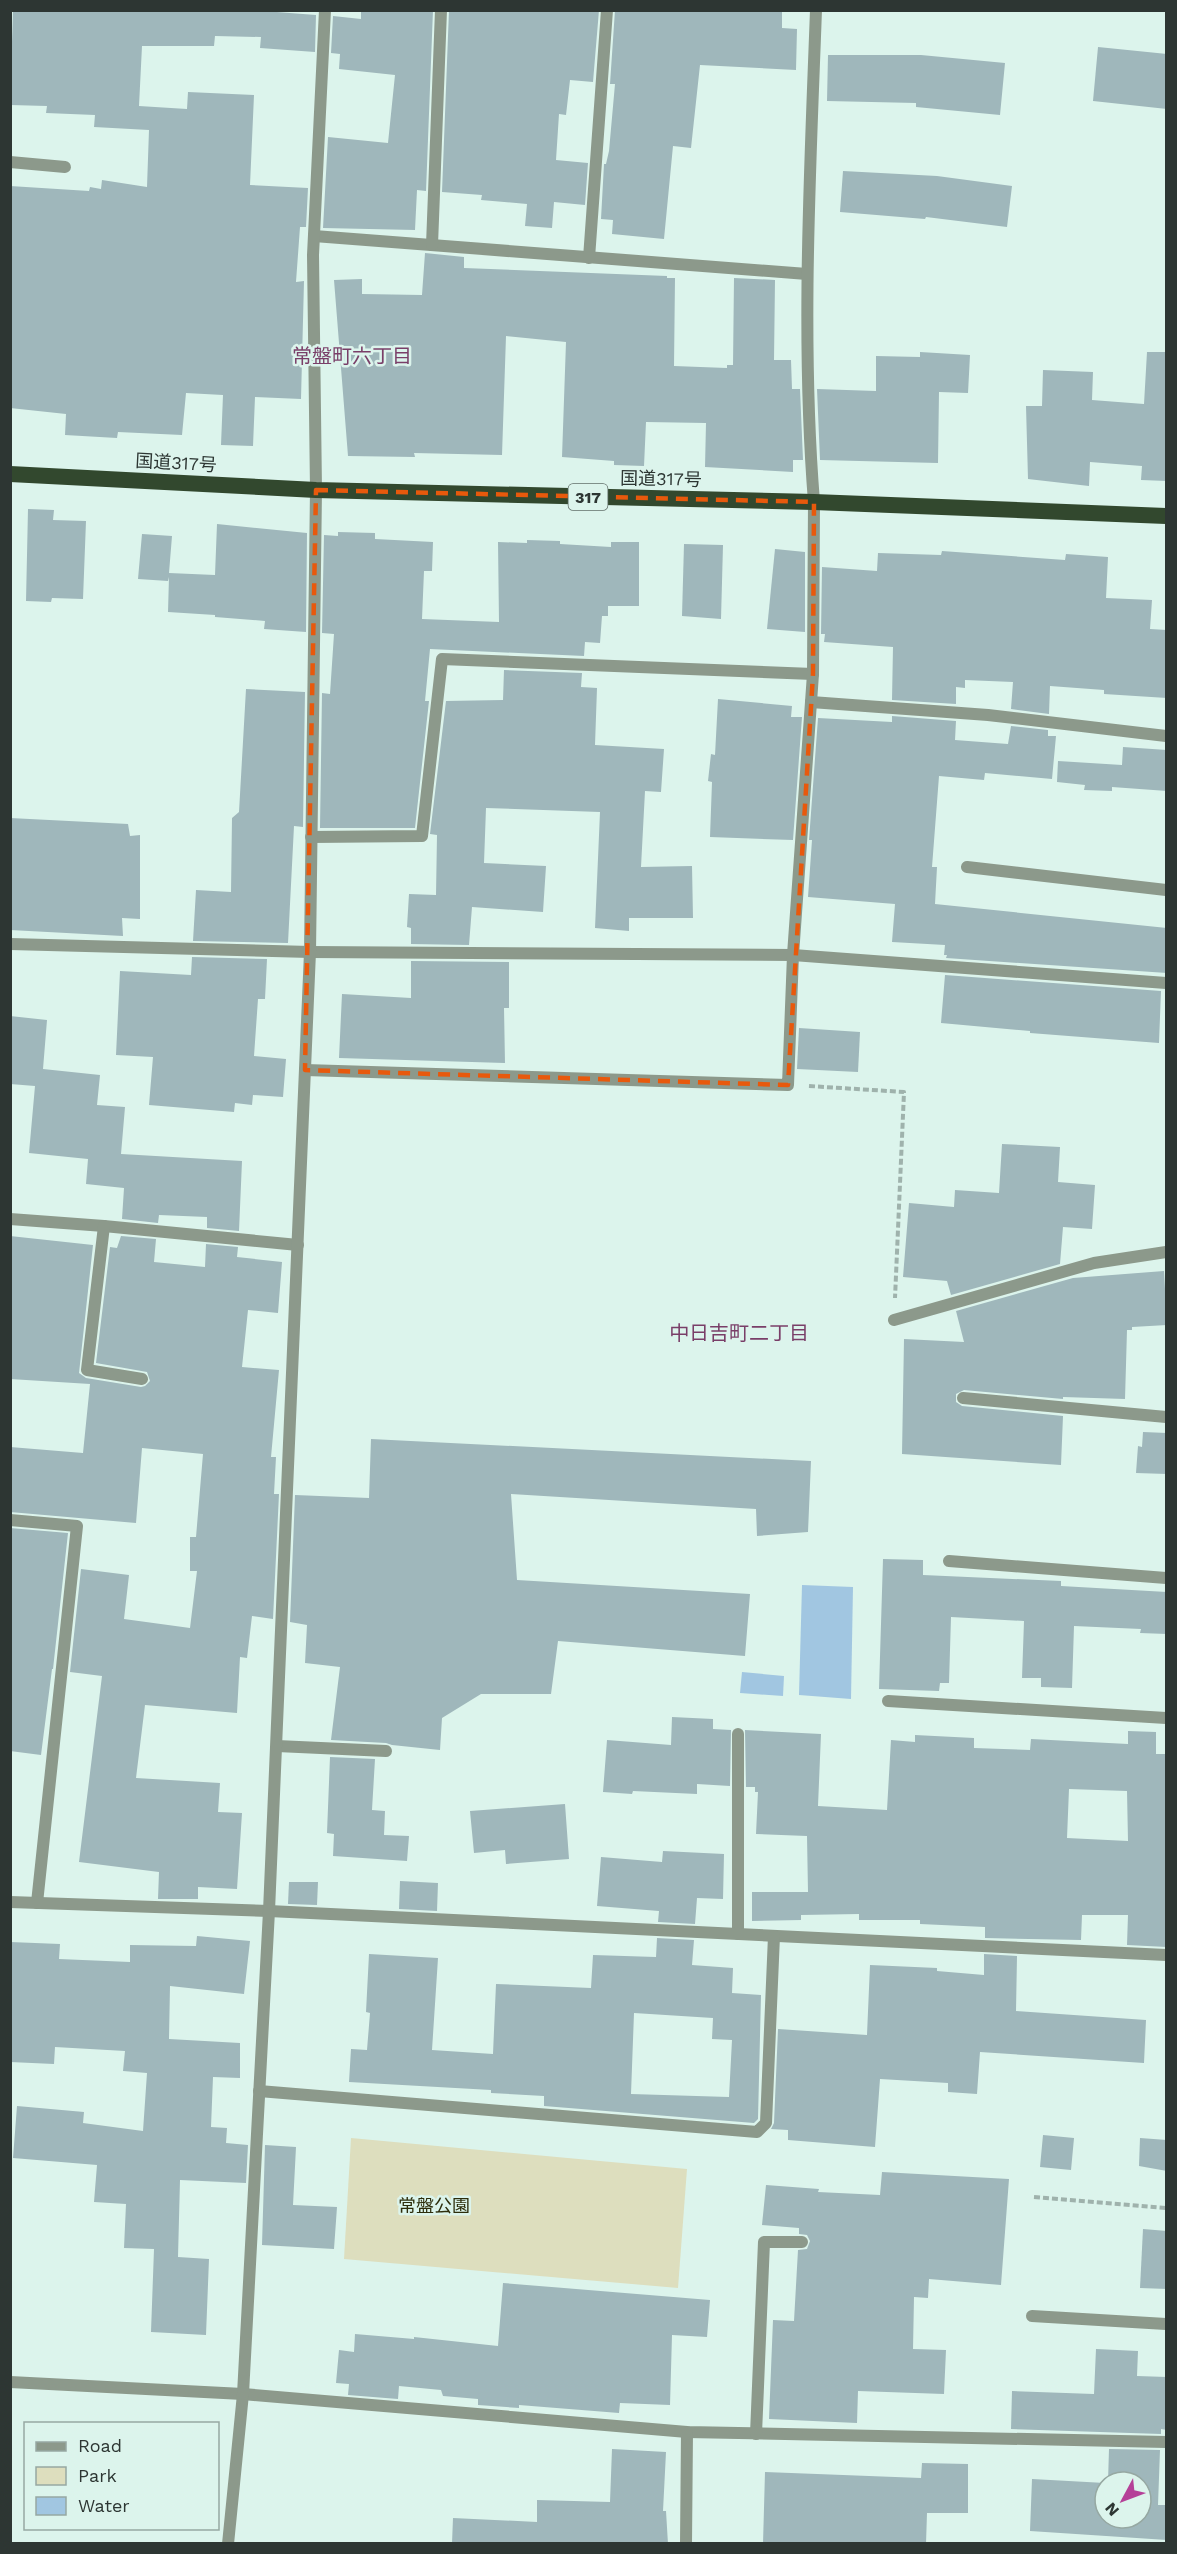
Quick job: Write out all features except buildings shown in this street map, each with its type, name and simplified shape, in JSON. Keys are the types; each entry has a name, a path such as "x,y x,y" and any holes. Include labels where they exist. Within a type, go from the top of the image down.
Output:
{"highway":[{"name":"国道317号","path":"10,474 316,490 814,502 1167,516"}],"street":[{"path":"228,2544 243,2394 269,1911 310,952 316,490 314,236 325,10"},
{"path":"432,245 441,10"},
{"path":"589,258 607,10"},
{"path":"305,1070 788,1085 793,955 813,674 814,502 810,459 807,274 816,10"},
{"path":"10,162 65,167"},
{"path":"314,236 807,274"},
{"path":"311,837 422,836 442,659 813,674"},
{"path":"811,702 988,715 1167,736"},
{"path":"967,867 1167,890"},
{"path":"10,944 310,952 793,955 1167,983"},
{"path":"10,1220 104,1226 297,1245"},
{"path":"104,1226 87,1370 142,1378"},
{"path":"894,1320 1094,1263 1167,1252"},
{"path":"963,1398 1167,1418"},
{"path":"10,1520 77,1526 38,1903"},
{"path":"949,1561 1167,1578"},
{"path":"888,1701 1167,1718"},
{"path":"738,1734 738,1934"},
{"path":"277,1746 386,1752"},
{"path":"10,1902 269,1911 1167,1956"},
{"path":"259,2091 757,2132 766,2123 774,1936"},
{"path":"756,2434 764,2242 802,2242"},
{"path":"1032,2316 1167,2324"},
{"path":"10,2382 243,2394 687,2432 1167,2442"},
{"path":"686,2544 687,2432"}],"path":[{"path":"788,1085 904,1092 894,1320"},
{"path":"1034,2197 1167,2208"}],"highlighted area":[{"path":"316,490 814,502 813,674 788,1085 305,1070"}],"green space":[{"name":"常盤公園","path":"351,2138 687,2169 678,2288 344,2259"}],"water":[{"path":"802,1585 853,1587 851,1699 799,1695"},
{"path":"742,1672 784,1676 783,1696 740,1693"}],"district":[{"name":"常盤町六丁目","path":"352,356"},
{"name":"中日吉町二丁目","path":"739,1333"}]}
